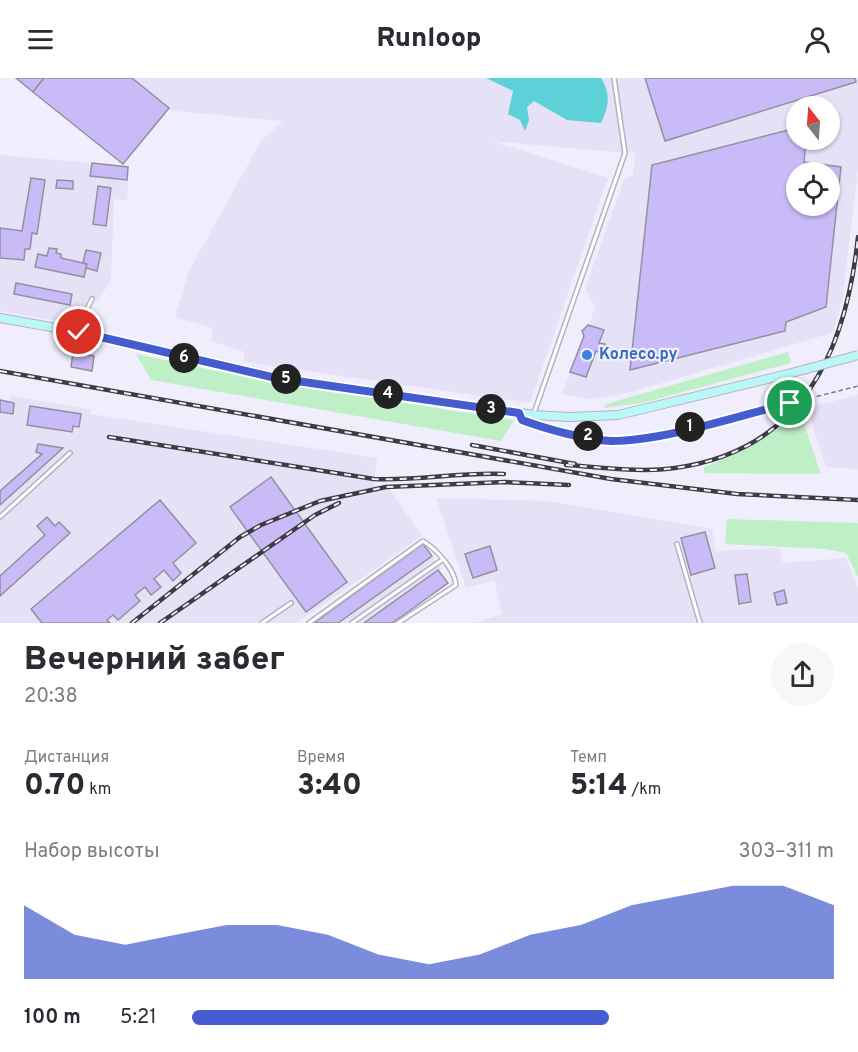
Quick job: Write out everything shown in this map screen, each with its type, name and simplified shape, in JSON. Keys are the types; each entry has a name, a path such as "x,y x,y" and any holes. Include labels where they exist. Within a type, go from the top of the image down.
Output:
{"main road":[{"path":"0,318 75,331 276,378 534,415 584,417 618,415 858,355"}],"street":[{"path":"519,413 522,420 536,425 609,441 642,439 790,403"}],"lane":[{"path":"534,415 625,153 614,78"},
{"path":"75,331 82,322 92,299"},
{"path":"0,518 70,453"},
{"path":"309,623 423,541 433,548 455,576 456,585 398,623"},
{"path":"677,544 700,623"},
{"path":"352,623 442,560"},
{"path":"262,623 291,603"}],"path":[{"path":"790,403 858,386"}],"shaded area":[{"path":"69,78 858,78 858,169 842,302 832,333 631,392 591,399 562,394 595,308 585,288 624,180 633,175 635,152 492,141 608,178 530,403 243,362 245,352 211,341 213,328 175,317 189,271 261,141 283,121 145,108"},
{"path":"0,155 129,166 127,200 114,199 111,280 98,301 88,298 76,324 0,311"},
{"path":"858,395 858,469 826,467 807,408"},
{"path":"11,396 90,409 90,414 377,458 374,485 384,485 390,490 422,536 297,623 0,623 0,399 10,401"},
{"path":"436,498 549,501 712,529 716,551 779,548 783,563 846,558 858,588 858,623 474,623 502,614 494,580 466,588"},
{"path":"423,544 442,569 439,571 448,583 392,623 315,623"}],"green space":[{"path":"788,352 791,363 642,403 604,408 606,404"},
{"path":"136,354 264,381 514,420 501,441 151,380"},
{"path":"795,415 802,418 821,474 704,473 704,467 752,445"},
{"path":"727,519 858,523 858,577 846,553 826,549 725,544"}],"water":[{"path":"486,78 601,78 608,95 606,111 601,123 567,120 534,101 527,107 529,120 525,131 520,120 508,114 513,91"}],"building":[{"path":"16,78 44,78 33,92"},
{"path":"44,78 132,78 169,108 123,164 33,92"},
{"path":"645,78 855,78 856,82 811,96 786,96 786,104 665,141"},
{"path":"786,131 786,150 805,150 804,162 786,162 786,216 836,216 826,307 786,322 785,331 630,370 652,165"},
{"path":"92,163 128,167 127,180 90,176"},
{"path":"31,178 45,180 37,234 32,233 30,249 25,249 24,260 0,258 0,228 22,231"},
{"path":"57,180 73,181 73,189 56,188"},
{"path":"98,186 111,188 106,226 93,224"},
{"path":"49,248 57,249 56,253 61,254 61,258 87,264 84,277 35,267 38,254 47,256"},
{"path":"86,250 101,253 97,271 86,268 87,264 83,263"},
{"path":"16,283 72,294 70,305 14,294"},
{"path":"588,325 604,330 599,343 605,344 602,353 596,351 586,377 570,372 584,336 582,331"},
{"path":"73,353 94,356 92,371 71,367"},
{"path":"0,400 14,403 13,414 0,412"},
{"path":"30,406 81,414 79,427 73,426 72,432 27,425"},
{"path":"38,444 63,448 0,505 0,491 42,454 36,452"},
{"path":"271,477 347,582 306,612 230,507"},
{"path":"160,500 196,543 173,563 181,573 173,581 164,570 154,579 161,587 151,595 145,587 135,595 140,601 118,620 113,615 107,620 110,623 42,623 31,609"},
{"path":"47,517 55,526 59,522 70,533 0,596 0,576 45,535 37,526"},
{"path":"705,532 715,568 691,575 681,538"},
{"path":"423,544 432,556 338,623 314,623"},
{"path":"490,546 497,570 473,578 465,554"},
{"path":"438,570 448,583 405,614 392,623 364,623"},
{"path":"747,574 751,602 739,604 735,575"},
{"path":"784,590 787,603 777,605 774,593"}],"railway":[{"path":"566,465 634,470 675,468 719,458 755,441 786,418 810,389 828,356 842,319 852,279 858,237"},
{"path":"0,371 611,479 737,494 858,500"},
{"path":"109,437 374,479 504,474"},
{"path":"472,445 575,464"},
{"path":"132,623 240,537 261,525 320,501 386,487 505,482 569,485"},
{"path":"160,623 315,515 339,503"}],"place":[{"name":"Колесо.ру","path":"587,355"}],"route":[{"path":"79,332 276,378 519,413 522,420 536,425 609,441 642,439 790,403"}]}
